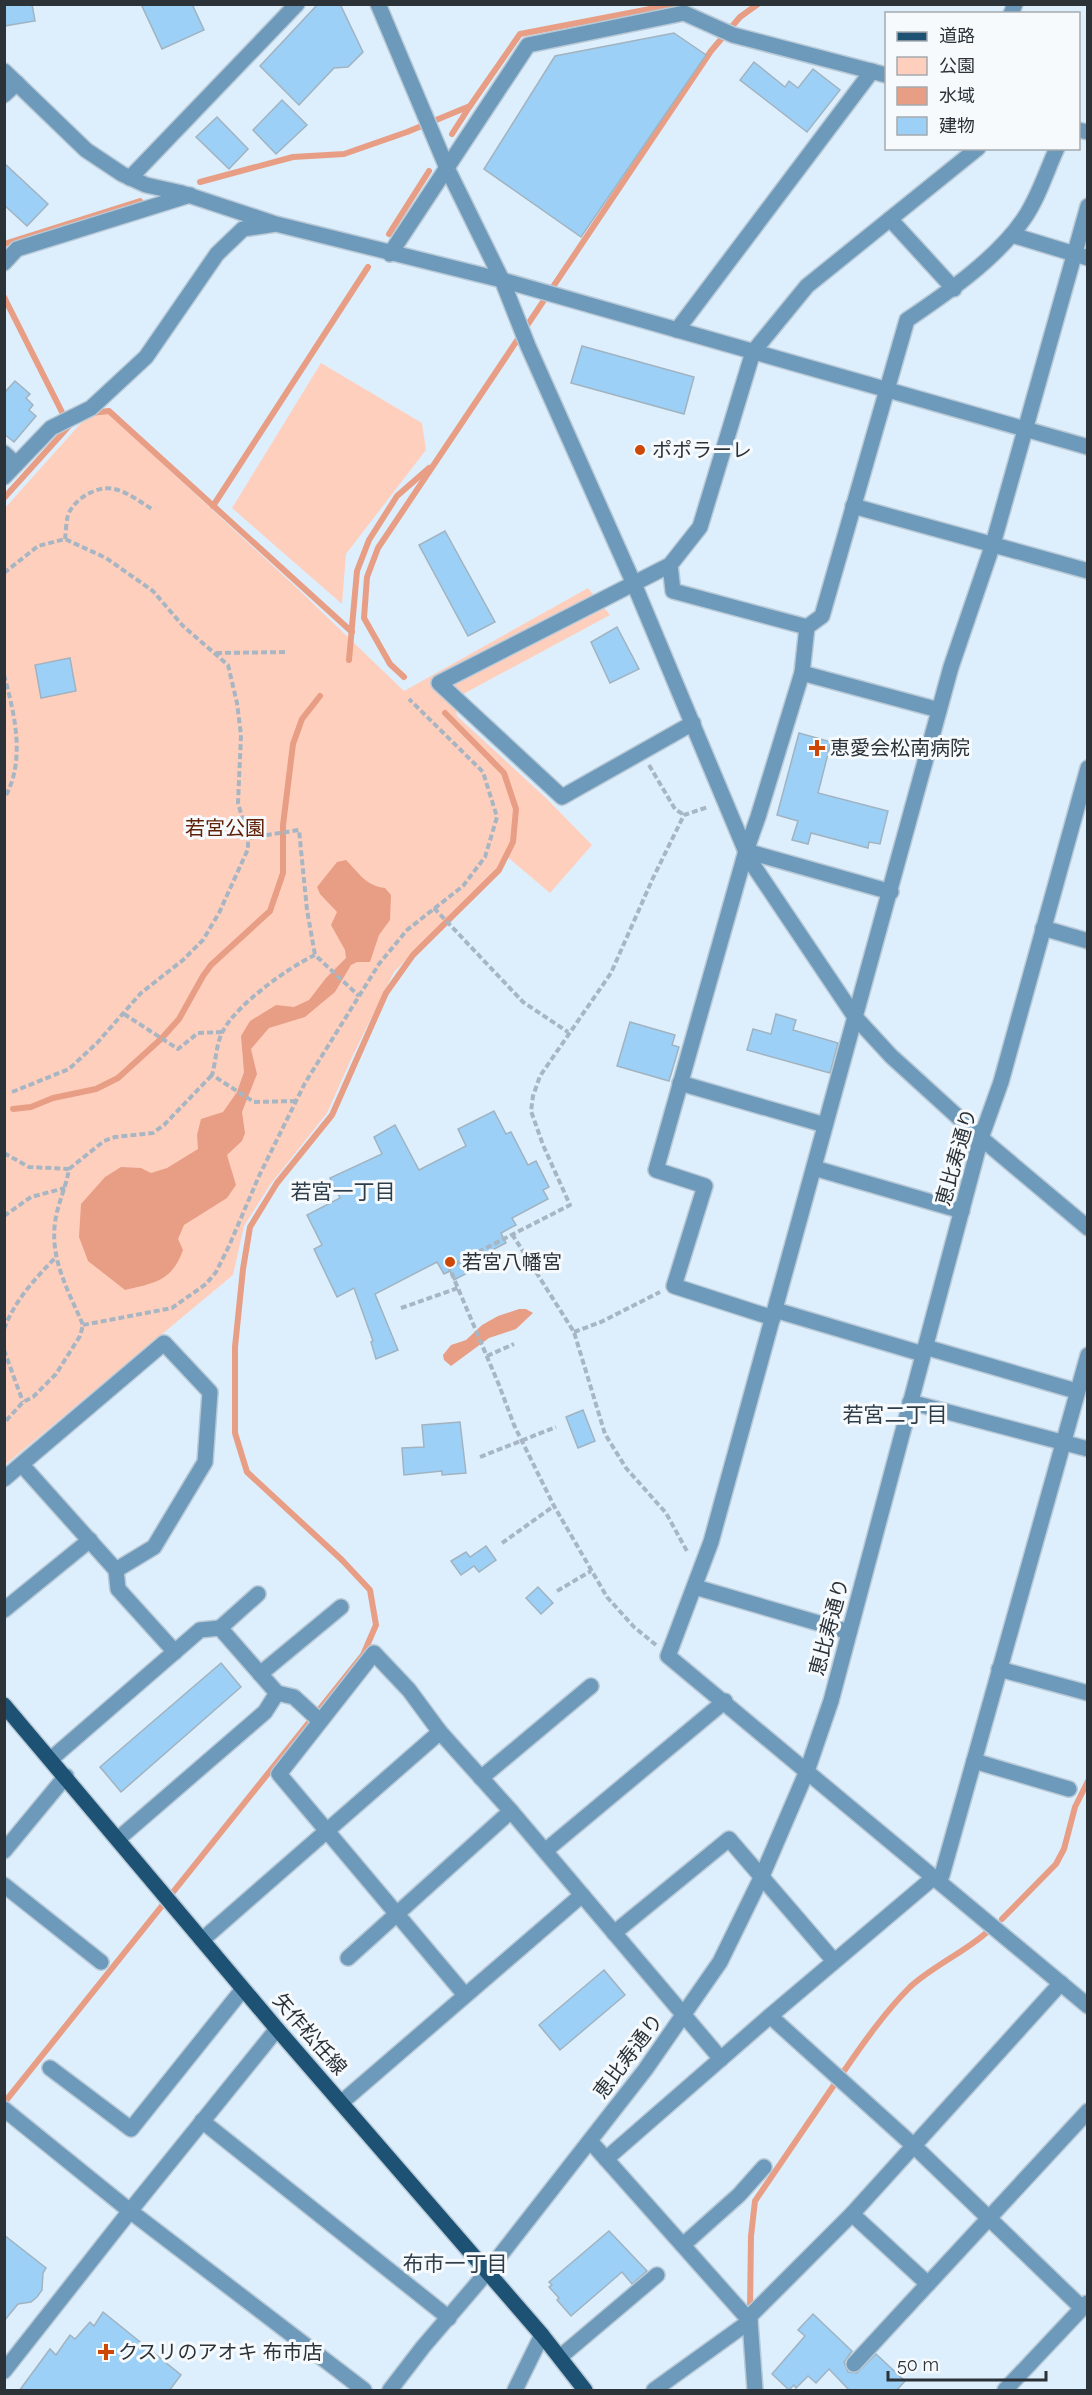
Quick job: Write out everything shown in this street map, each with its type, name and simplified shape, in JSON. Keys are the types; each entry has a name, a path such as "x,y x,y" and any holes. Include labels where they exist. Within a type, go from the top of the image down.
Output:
{"main road":[{"name":"矢作松任線","path":"4,1705 277,2029 488,2271 585,2391"}],"street":[{"path":"130,178 297,4"},
{"path":"378,4 447,168 502,280 528,346 634,584 746,851 855,1017 891,1056 981,1138 1088,1228"},
{"path":"390,254 528,45 684,13 733,35 879,73 677,330"},
{"path":"4,71 86,150 130,178 146,185 190,195 276,224 502,280 1088,447"},
{"path":"4,96 16,83"},
{"path":"693,723 562,797 439,683 670,565 700,527 753,352 807,286 976,150"},
{"path":"1056,150 1025,218 1012,235 954,288 908,320 822,616 807,627 802,673 746,851 656,1170 705,1186 674,1286 774,1314 924,1350 1076,1391"},
{"path":"4,262 17,249 190,195"},
{"path":"1088,206 1080,256 993,544 951,667 711,1542 668,1656 725,1701 1088,2006"},
{"path":"890,219 954,288"},
{"path":"4,477 51,428 91,408 146,357 217,254 243,229 276,224"},
{"path":"1012,235 1080,256"},
{"path":"4,453 16,464"},
{"path":"854,506 1088,571"},
{"path":"670,565 672,591 807,627"},
{"path":"802,673 939,710"},
{"name":"恵比寿通り","path":"390,2391 423,2347 488,2271 645,2070 720,1962 762,1876 807,1771 831,1701 981,1138 1001,1082 1088,768"},
{"path":"746,851 891,892"},
{"path":"1043,928 1088,941"},
{"path":"680,1083 825,1125"},
{"path":"814,1168 962,1210"},
{"path":"4,1479 164,1343 210,1392 205,1462 154,1547 116,1570"},
{"path":"606,2159 834,1961 933,1878 942,1875 1076,1391 1088,1355"},
{"path":"910,1401 1088,1449"},
{"path":"22,1465 116,1570 118,1589 175,1652"},
{"path":"4,1610 90,1540"},
{"path":"695,1587 849,1632"},
{"path":"51,1759 200,1630 220,1628 258,1594"},
{"path":"260,1674 341,1607"},
{"path":"220,1628 277,1693 294,1697 316,1717"},
{"path":"465,1995 279,1774 316,1717 374,1653 409,1690 440,1732 511,1811 721,2059"},
{"path":"999,1669 1088,1693"},
{"path":"481,1778 591,1686"},
{"path":"118,1839 265,1712 277,1693"},
{"path":"545,1851 725,1701"},
{"path":"202,1940 440,1732"},
{"path":"974,1761 1069,1789"},
{"path":"4,1851 66,1776"},
{"path":"348,1958 511,1811"},
{"path":"614,1933 729,1839 834,1961"},
{"path":"4,1885 101,1962"},
{"path":"342,2102 582,1895"},
{"path":"755,2391 750,2316 852,2214 1060,1983"},
{"path":"50,2068 131,2129 243,1989"},
{"path":"770,2016 914,2146 1083,2312 1005,2391"},
{"path":"4,2371 277,2029"},
{"path":"8,2111 130,2211 364,2391"},
{"path":"854,2364 1088,2111"},
{"path":"202,2121 449,2318"},
{"path":"590,2141 750,2320"},
{"path":"683,2245 739,2195 764,2167"},
{"path":"852,2214 928,2284"},
{"path":"560,2358 657,2275"},
{"path":"654,2391 750,2320"},
{"path":"515,2391 542,2335"}],"path":[{"path":"65,539 68,516 74,506 90,492 112,488 130,495 152,509"},
{"path":"4,573 38,546 65,539 106,558 153,591 183,626 228,664 237,703 241,735 238,803 248,838 248,849 219,913 203,940 183,960 141,993 124,1014 69,1068 12,1092"},
{"path":"215,653 288,652"},
{"path":"4,675 18,743 13,784 4,799"},
{"path":"83,1325 172,1308 206,1284 216,1272 229,1246 296,1101 379,964 407,930 464,886 485,857 497,817 483,772 409,699"},
{"path":"641,752 675,809 684,815"},
{"path":"668,1656 634,1628 607,1597 554,1506 522,1440 449,1267 570,1204 543,1145 531,1111 540,1076 568,1032 611,973 684,815 709,807"},
{"path":"248,838 299,830 307,910 315,955 359,996"},
{"path":"436,909 523,1002 568,1032"},
{"path":"4,1153 29,1167 69,1169 104,1141 115,1137 153,1133 164,1125 212,1076 222,1032 234,1015 265,988 315,955"},
{"path":"124,1014 178,1049 198,1033 222,1032"},
{"path":"212,1076 254,1102 296,1101"},
{"path":"4,1423 23,1402 33,1397 56,1374 80,1336 83,1325 55,1258 55,1223 66,1188 69,1169"},
{"path":"4,1216 31,1197 66,1188"},
{"path":"512,1234 574,1332 605,1434 626,1468 666,1513 688,1553 695,1587"},
{"path":"4,1329 6,1317 33,1280 55,1258"},
{"path":"574,1332 602,1322 644,1298 674,1286"},
{"path":"400,1308 458,1288"},
{"path":"487,1356 514,1344"},
{"path":"4,1350 23,1402"},
{"path":"480,1457 556,1427"},
{"path":"502,1544 554,1506"},
{"path":"557,1591 591,1571"}],"green space":[{"path":"321,363 422,423 426,450 346,554 342,604 232,508"},
{"name":"若宮公園","path":"98,404 298,589 404,691 588,588 610,615 454,699 457,716 546,798 592,845 550,893 504,854 497,869 394,972 327,1113 270,1185 244,1226 233,1275 5,1465 5,508"}],"water":[{"path":"346,860 368,882 385,888 391,895 390,920 379,935 370,962 357,962 351,965 335,992 305,1017 269,1028 251,1049 257,1074 242,1112 245,1133 242,1141 227,1155 236,1185 227,1198 184,1225 178,1239 183,1250 174,1268 168,1274 154,1282 125,1290 88,1261 79,1237 81,1204 105,1177 121,1167 141,1168 151,1173 167,1168 198,1149 197,1135 201,1119 223,1112 237,1092 244,1072 241,1036 250,1021 276,1005 294,1007 309,1000 346,958 345,950 331,925 337,912 320,894 317,887 337,862"},
{"path":"526,1309 533,1313 516,1329 489,1338 451,1366 444,1360 443,1355 451,1345 466,1340 482,1325 498,1316"}],"building":[{"path":"4,4 32,4 35,21 4,26"},
{"path":"141,4 192,4 204,30 162,49"},
{"path":"318,4 340,4 363,52 348,67 334,68 299,105 260,66"},
{"path":"674,33 706,55 581,237 484,169 555,56"},
{"path":"754,62 785,87 789,81 798,88 813,69 840,90 807,132 740,80"},
{"path":"282,100 307,125 276,154 253,130"},
{"path":"217,117 248,149 229,169 196,137"},
{"path":"4,163 48,204 27,226 4,205"},
{"path":"582,346 694,377 684,414 571,383"},
{"path":"15,381 30,394 26,398 33,405 29,410 36,416 14,442 4,434 4,393"},
{"path":"445,531 495,622 468,636 419,545"},
{"path":"617,627 639,669 610,683 591,642"},
{"path":"70,658 76,691 41,698 35,665"},
{"path":"799,733 831,742 818,793 888,811 880,844 869,842 868,848 811,833 808,844 792,840 798,821 777,815"},
{"path":"776,1014 796,1020 793,1030 838,1043 830,1073 747,1050 753,1029 771,1034"},
{"path":"630,1022 675,1035 672,1045 679,1047 669,1081 617,1066"},
{"path":"494,1111 506,1134 511,1132 528,1165 536,1161 549,1187 543,1190 548,1199 512,1218 516,1225 501,1233 506,1243 469,1262 473,1270 454,1280 450,1271 444,1274 437,1262 375,1294 398,1350 376,1359 371,1342 373,1341 354,1288 337,1297 314,1249 322,1245 307,1215 340,1198 330,1178 382,1154 374,1137 395,1125 419,1170 466,1146 458,1129"},
{"path":"583,1410 595,1441 578,1448 566,1417"},
{"path":"460,1422 466,1473 442,1475 442,1471 404,1475 402,1448 424,1447 422,1425"},
{"path":"486,1546 496,1560 479,1572 474,1566 461,1575 451,1561 466,1552 470,1557"},
{"path":"538,1587 553,1603 541,1614 526,1598"},
{"path":"221,1663 241,1687 121,1792 100,1767"},
{"path":"604,1970 625,1995 560,2050 539,2025"},
{"path":"609,2231 647,2271 632,2284 622,2272 571,2316 557,2300 559,2298 549,2287 552,2285 549,2282"},
{"path":"4,2235 46,2268 43,2273 42,2290 37,2297 31,2302 18,2304 4,2321"},
{"name":"クスリのアオキ 布市店","path":"103,2312 181,2375 169,2391 19,2391 50,2349 56,2355 70,2335 75,2339 90,2322 94,2326"},
{"path":"813,2314 852,2351 844,2362 848,2372 857,2373 876,2354 905,2381 896,2391 850,2391 829,2369 816,2383 808,2376 796,2388 794,2385 789,2390 772,2374 805,2336 798,2330"}],"waterway":[{"path":"200,182 293,157 344,154 407,132 470,106 520,34 676,4"},
{"path":"404,677 390,664 364,618 367,577 378,548 711,51 740,17 758,4"},
{"path":"452,134 470,106"},
{"path":"389,234 429,171"},
{"path":"4,244 140,201"},
{"path":"213,506 368,267"},
{"path":"4,297 69,426 4,498"},
{"path":"91,413 109,411 352,632"},
{"path":"349,660 357,571 369,540 397,496 429,468"},
{"path":"13,1109 31,1107 53,1098 96,1089 118,1078 162,1038 179,1019 211,965 270,911 283,873 283,825 293,744 302,719 320,696"},
{"path":"4,2103 363,1655 376,1625 370,1590 342,1560 247,1472 235,1433 235,1347 250,1227 277,1183 332,1115 386,993 413,955 499,870 513,842 516,809 504,773 445,713"},
{"path":"1002,1919 1056,1864 1064,1849 1075,1807 1088,1781"},
{"path":"844,2071 883,2017 910,1987 986,1933"},
{"path":"750,2309 751,2236 755,2201 834,2085"}],"place":[{"name":"ポポラーレ","path":"640,450"},
{"name":"恵愛会松南病院","path":"817,748"},
{"name":"若宮八幡宮","path":"450,1262"},
{"name":"クスリのアオキ 布市店","path":"106,2352"}],"district":[{"name":"若宮一丁目","path":"343,1191"},
{"name":"若宮二丁目","path":"895,1414"},
{"name":"布市一丁目","path":"455,2263"}]}
